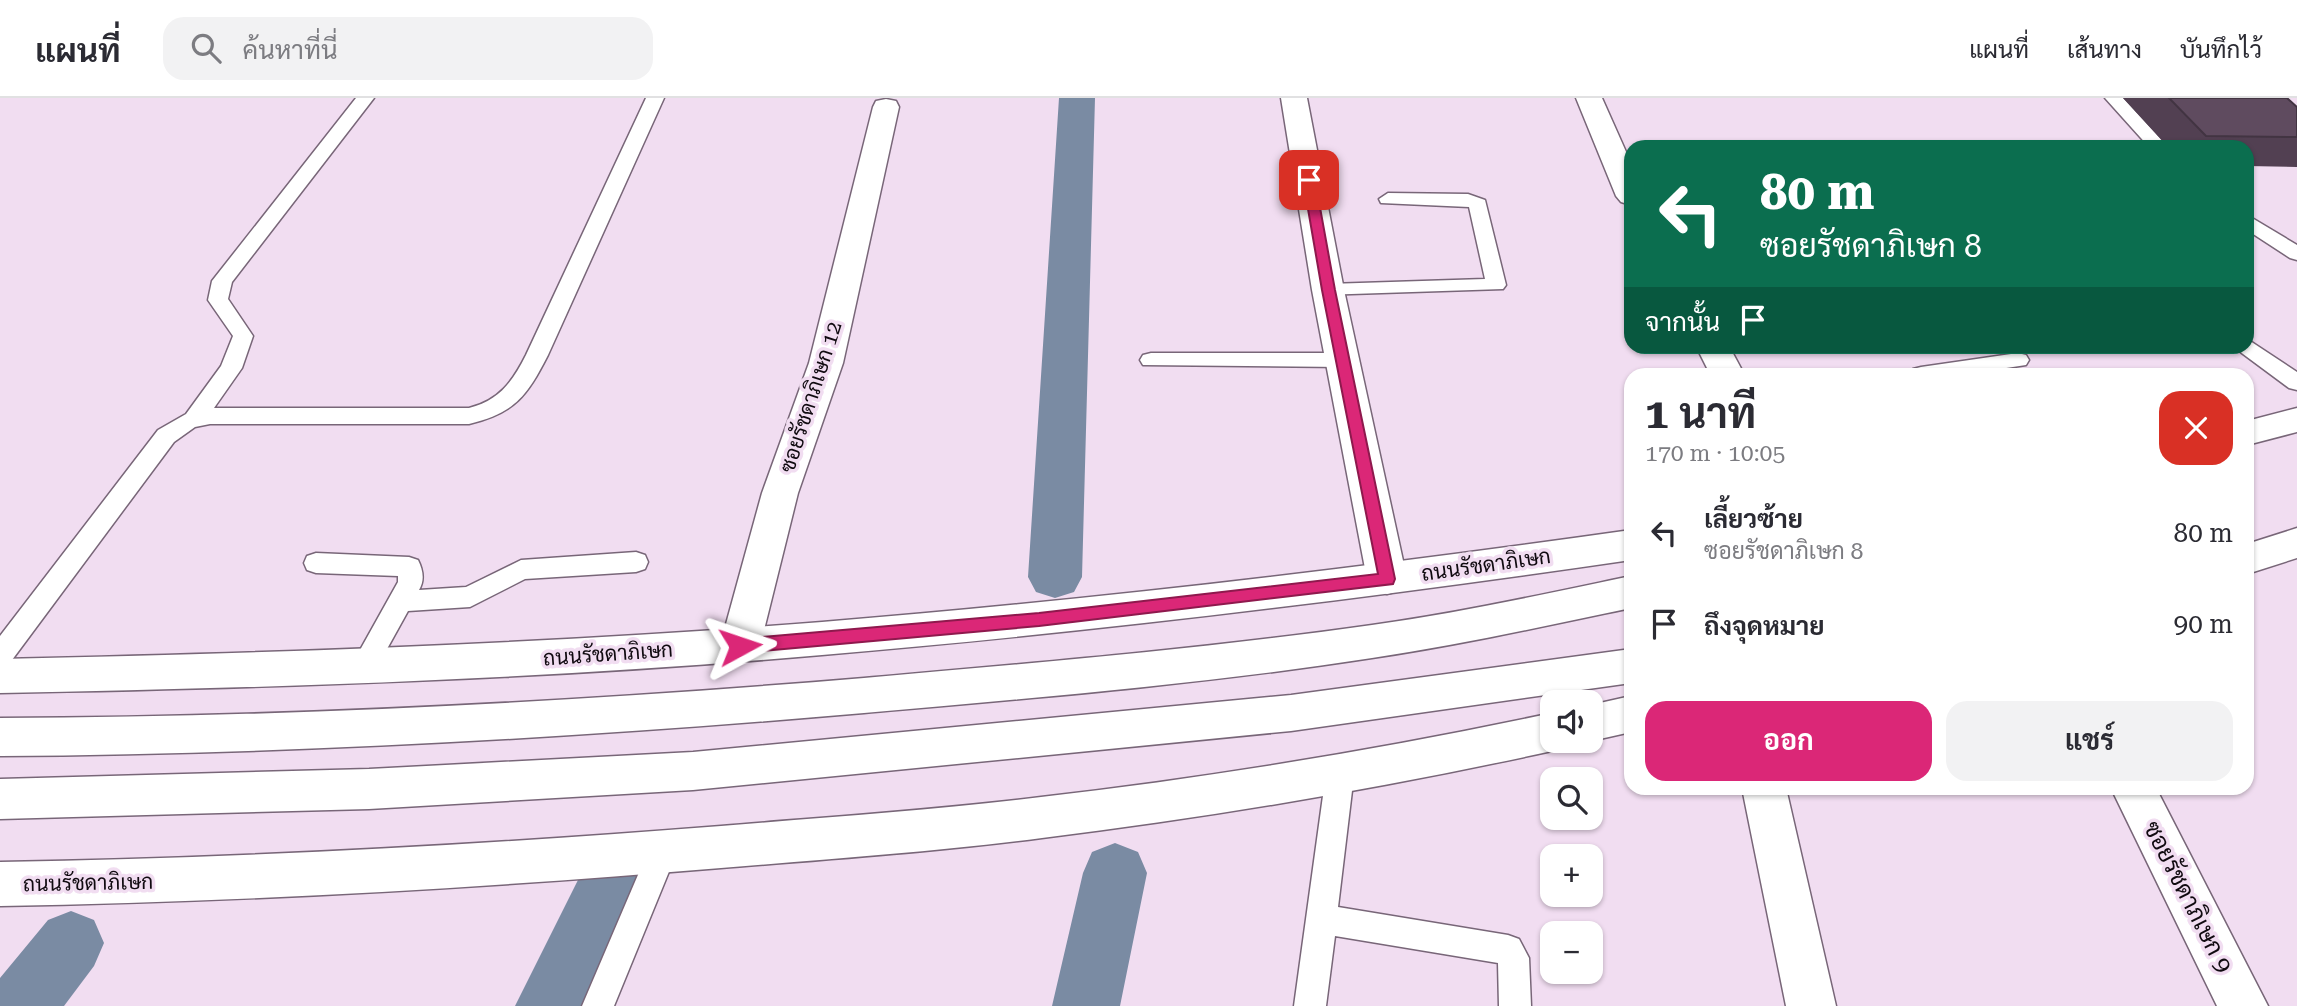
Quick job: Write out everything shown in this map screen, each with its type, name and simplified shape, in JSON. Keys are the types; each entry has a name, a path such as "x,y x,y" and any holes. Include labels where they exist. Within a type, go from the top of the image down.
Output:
{"main road":[{"path":"1294,98 1328,290 1387,579"},
{"path":"1589,98 1624,180"},
{"name":"ซอยรัชดาภิเษก 12","path":"740,646 780,493 826,363 886,107"},
{"path":"2254,431 2297,420"},
{"path":"2254,557 2297,543"},
{"name":"ถนนรัชดาภิเษก","path":"0,676 363,668 740,646 1014,622 1387,579 1624,546"},
{"path":"0,737 404,728 702,710 1044,679 1285,653 1446,630 1624,593"},
{"path":"0,799 369,789 693,771 1291,713 1624,667"},
{"path":"1603,720 1624,716"},
{"name":"ถนนรัชดาภิเษก","path":"0,884 125,883 411,871 662,852 1077,814 1340,774 1540,734"},
{"path":"1766,795 1811,1006"},
{"name":"ซอยรัชดาภิเษก 9","path":"2137,795 2243,1006"}],"lane":[{"path":"0,656 166,436 195,418 231,368 243,336 218,300 222,281 365,98"},
{"path":"195,418 469,416 501,406 518,389 537,355 655,98"},
{"path":"2114,98 2153,140"},
{"path":"1328,290 1496,285 1478,205 1468,200 1388,199"},
{"path":"2254,225 2297,254"},
{"path":"2274,238 2297,236"},
{"path":"2254,352 2297,383"},
{"path":"1151,360 1343,360"},
{"path":"1963,368 2018,360"},
{"path":"400,601 470,597 521,570 636,562"},
{"path":"316,563 409,567 411,582 363,668"},
{"path":"1310,1006 1340,774"},
{"path":"598,1006 662,852"},
{"path":"1323,919 1508,950 1513,958 1515,1006"}],"building":[{"path":"2169,98 2287,98 2297,107 2297,137 2206,136"}],"waterway":[{"path":"1055,577 1077,98"},
{"path":"1086,1006 1115,873"},
{"path":"549,1006 612,879"},
{"path":"21,1006 71,943"}],"route":[{"path":"740,646 1039,620 1387,579 1328,290 1309,180"}]}
